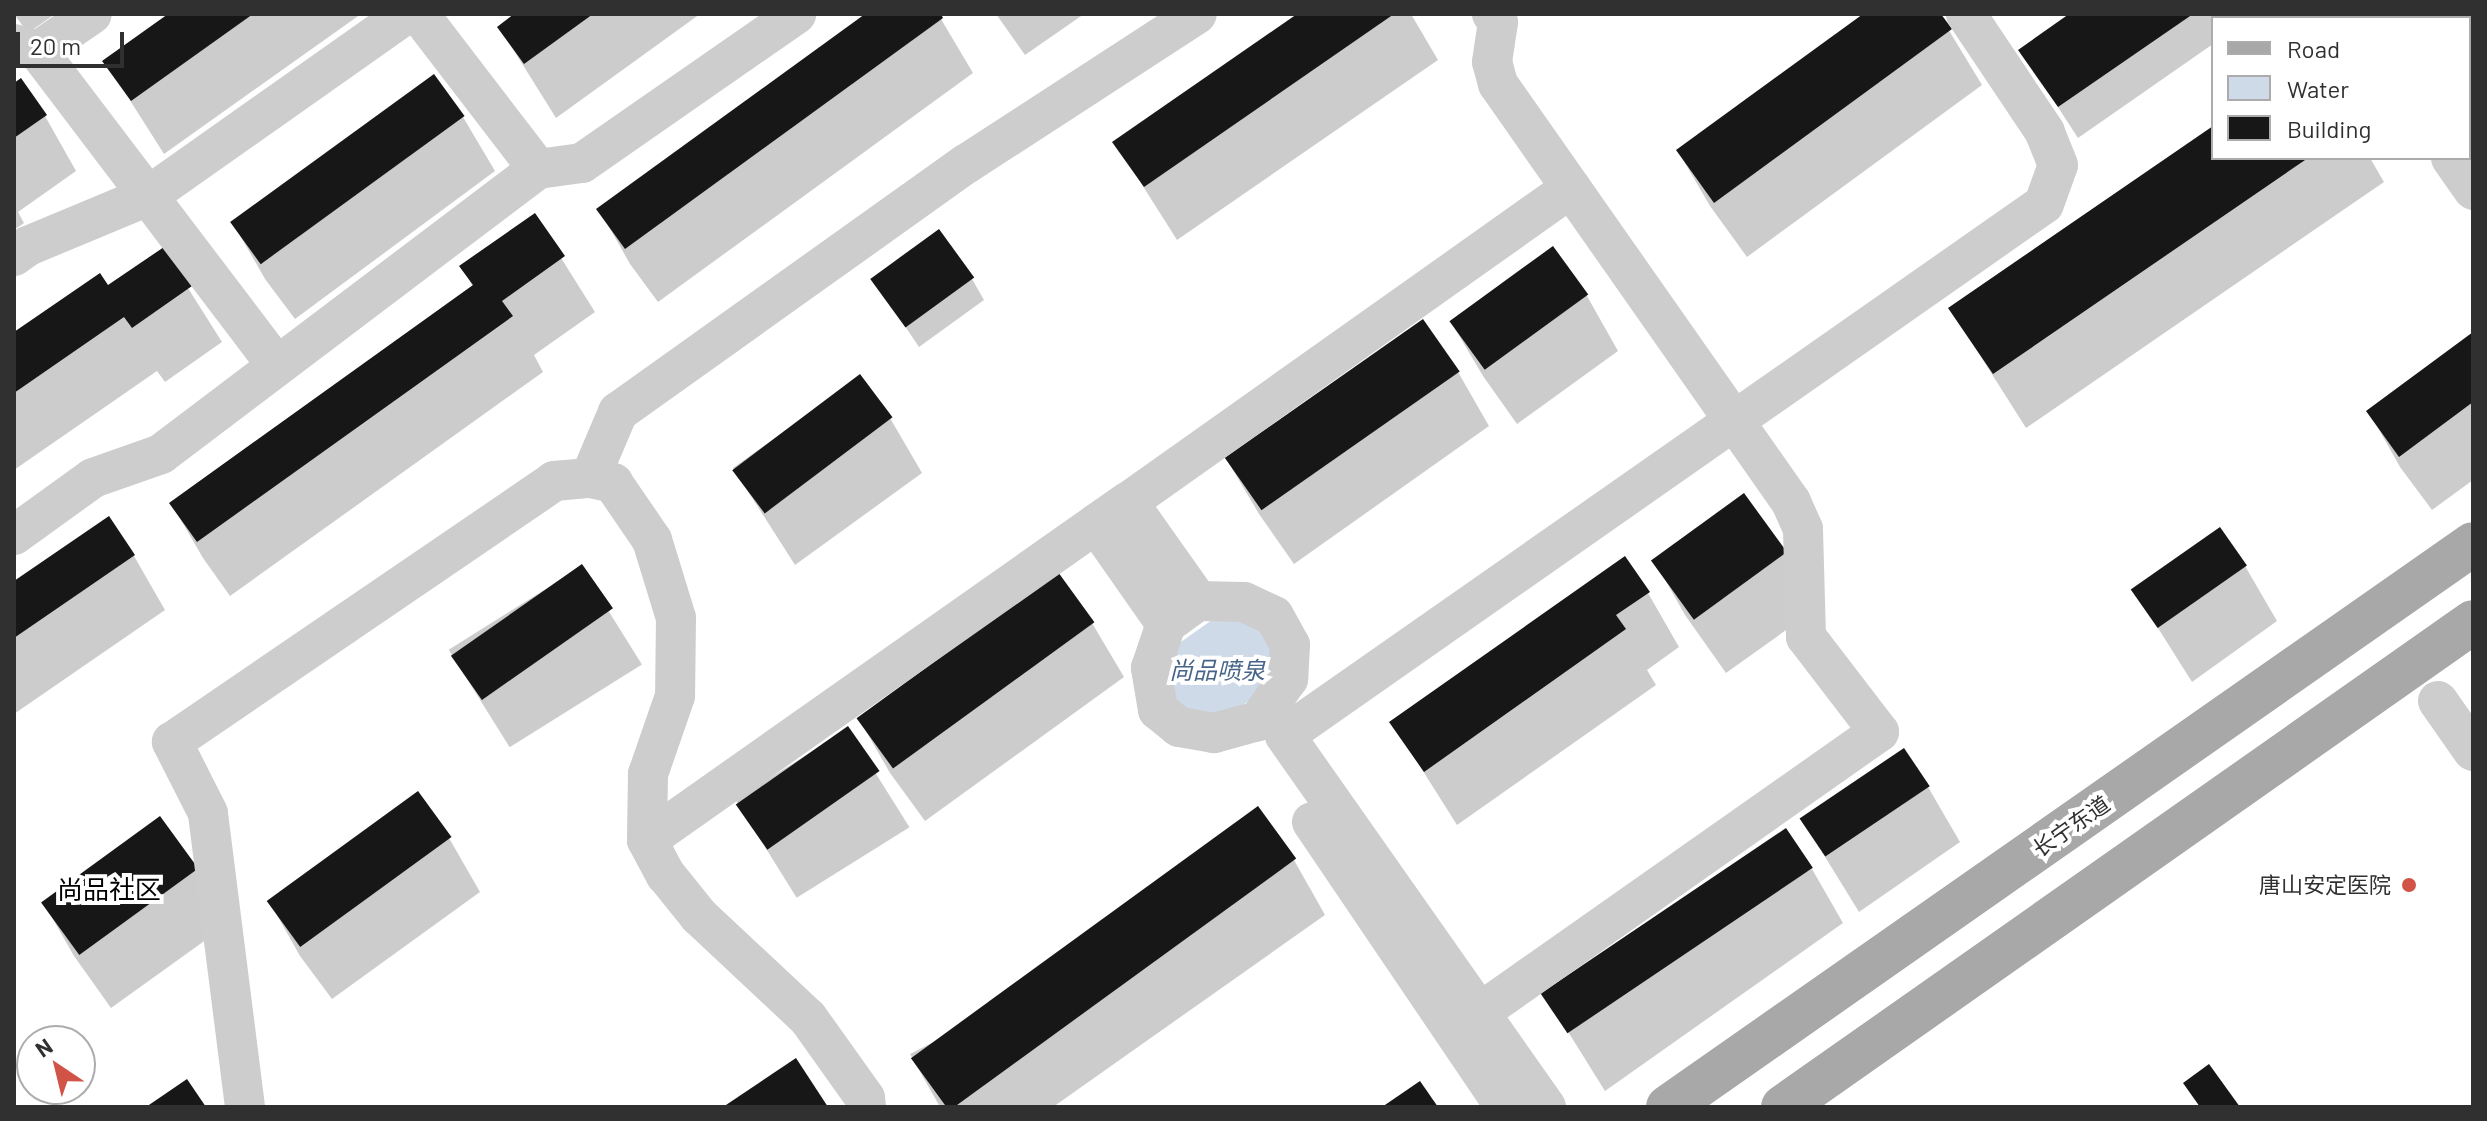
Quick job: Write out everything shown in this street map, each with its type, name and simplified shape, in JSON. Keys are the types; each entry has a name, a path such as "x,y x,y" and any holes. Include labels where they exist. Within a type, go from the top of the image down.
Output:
{"main road":[{"name":"长宁东道","path":"1668,1107 2473,544"},
{"path":"1783,1107 2473,622"}],"street":[{"path":"92,14 26,48 148,196 277,366"},
{"path":"14,256 28,246 148,196 406,14"},
{"path":"419,14 538,169"},
{"path":"14,535 93,478 161,454 538,169 582,163 796,14"},
{"path":"590,478 618,412 966,164 1197,14"},
{"path":"1505,1107 1264,750 1271,728 1288,679 1290,645 1274,616 1244,602 1198,601 1166,624 1151,668 1158,710 1179,727 1214,733 1271,728 1734,421 2044,204 2058,165 2045,132 1966,14"},
{"path":"1479,1013 1879,732 1806,637 1803,529 1791,502 1498,84 1492,62 1504,17"},
{"path":"2452,160 2473,190"},
{"path":"647,840 1571,188"},
{"path":"245,1107 208,813 172,742 554,481 590,478 613,483 652,540 676,618 675,696 648,774 647,840 666,875 699,916 808,1018 865,1098 866,1107"},
{"path":"1112,513 1198,601"},
{"path":"1112,513 1166,624"},
{"path":"2438,701 2473,751"},
{"path":"1271,728 1546,1107"}],"water":[{"name":"尚品喷泉","path":"1260,619 1280,659 1261,691 1231,714 1197,721 1162,690 1178,644 1212,620"}],"building":[{"path":"168,14 253,14 131,101 102,61"},
{"path":"514,14 593,14 524,64 497,27"},
{"path":"865,14 941,14 943,18 625,249 596,209"},
{"path":"1297,14 1394,14 1144,187 1112,142"},
{"path":"1863,14 1941,14 1952,29 1714,203 1676,150"},
{"path":"2069,14 2193,14 2058,107 2018,50"},
{"path":"2473,14 2471,72 2471,16 2457,16"},
{"path":"434,74 465,116 261,264 230,222"},
{"path":"21,78 47,115 14,138 14,83"},
{"path":"2211,127 2211,160 2305,160 1993,374 1948,308"},
{"path":"535,213 565,256 502,301 513,316 197,542 169,503 473,285 459,266"},
{"path":"939,229 974,278 906,328 870,279"},
{"path":"1553,246 1588,295 1485,370 1449,321"},
{"path":"164,247 192,286 132,328 124,317 14,393 14,332 100,273 108,285"},
{"path":"1423,319 1460,371 1261,510 1225,458"},
{"path":"2473,332 2473,402 2399,457 2366,411"},
{"path":"860,374 892,417 765,513 732,470"},
{"path":"1744,493 1787,552 1694,620 1651,561"},
{"path":"109,516 135,555 14,638 14,581"},
{"path":"2220,527 2247,566 2158,628 2131,590"},
{"path":"1625,556 1650,592 1616,615 1626,629 1424,772 1389,722"},
{"path":"582,564 613,608 482,700 451,656"},
{"path":"1058,572 1094,622 893,769 857,718"},
{"path":"848,726 880,771 767,850 736,805"},
{"path":"1904,748 1930,786 1825,857 1800,818"},
{"path":"418,791 452,837 300,947 267,901"},
{"path":"1258,806 1296,859 954,1107 946,1107 911,1058"},
{"path":"160,816 198,869 79,955 41,902"},
{"path":"1786,828 1813,868 1567,1033 1541,994"},
{"path":"796,1058 828,1107 723,1107"},
{"path":"2209,1064 2240,1107 2200,1107 2183,1083"},
{"path":"187,1079 206,1107 146,1107"},
{"path":"1420,1081 1438,1107 1382,1107"}],"place":[{"name":"唐山安定医院","path":"2409,885"}],"district":[{"name":"尚品社区","path":"109,889"}]}
